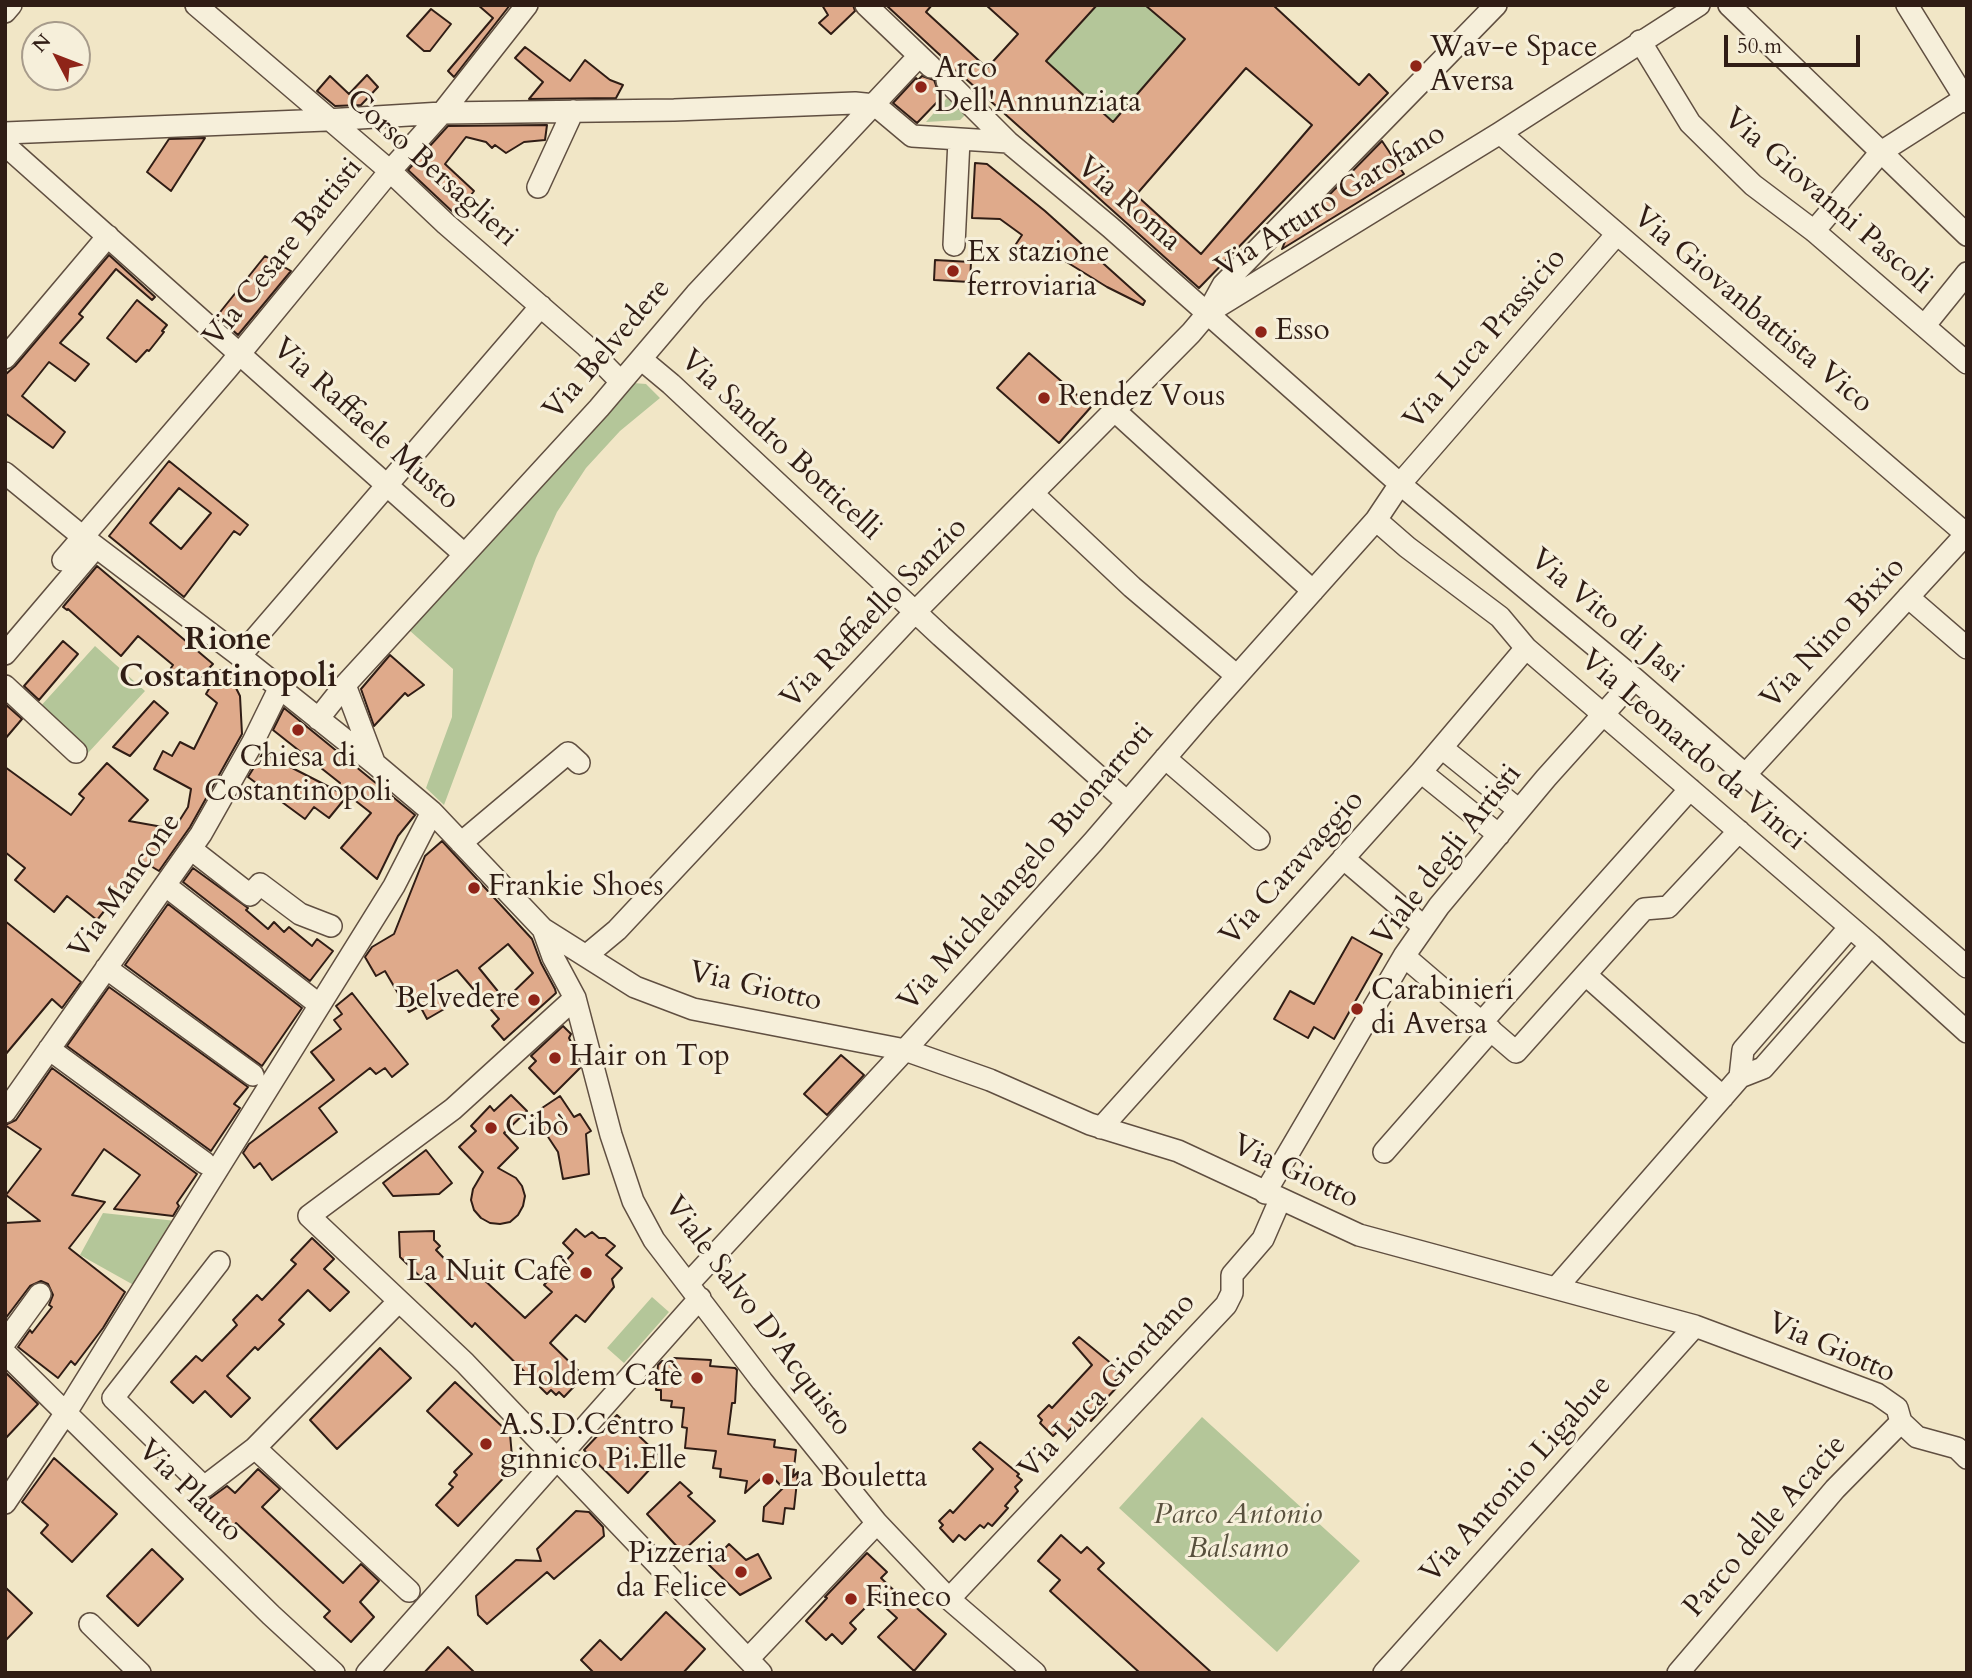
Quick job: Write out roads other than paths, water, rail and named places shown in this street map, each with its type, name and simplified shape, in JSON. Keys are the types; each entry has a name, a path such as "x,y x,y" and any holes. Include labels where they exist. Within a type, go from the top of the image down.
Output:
{"street":[{"path":"5,12 11,5"},
{"name":"Corso Bersaglieri","path":"196,5 390,171 585,345 621,382"},
{"name":"Via Belvedere","path":"318,719 345,685 621,382 696,294 875,105 925,61 866,5"},
{"path":"1207,314 1223,285 1496,5"},
{"name":"Via Arturo Garofano","path":"1207,314 1699,5"},
{"path":"1728,5 1967,235"},
{"path":"1814,231 1881,152 1966,99 1907,5"},
{"name":"Via Cesare Battisti","path":"89,542 240,353 390,171 442,113 523,7"},
{"name":"Via Giovanni Pascoli","path":"1640,41 1689,123 1753,185 1814,231 1967,363"},
{"name":"Via Roma","path":"947,81 1009,142 1207,314"},
{"path":"5,133 442,113 855,103 875,105 912,136 1009,142"},
{"path":"538,187 573,111"},
{"name":"Via Giovanbattista Vico","path":"1500,132 1966,534"},
{"path":"954,245 959,140"},
{"name":"Via Raffaele Musto","path":"5,145 464,554"},
{"name":"Via Luca Prassicio","path":"1400,484 1617,234"},
{"path":"5,358 108,236"},
{"path":"1260,248 1276,271"},
{"path":"1925,325 1967,273"},
{"path":"240,656 541,306"},
{"name":"Via Raffaello Sanzio","path":"587,955 617,930 915,612 1207,314"},
{"name":"Via Vito di Jasi","path":"1207,314 1400,484 1635,679 1967,967"},
{"name":"Via Sandro Botticelli","path":"641,359 1127,803"},
{"path":"1114,410 1312,591"},
{"path":"5,473 89,542 280,687 432,812 542,929"},
{"name":"Via Michelangelo Buonarroti","path":"367,1673 558,1459 694,1291 1376,520 1400,484"},
{"path":"1033,494 1132,587 1237,676"},
{"name":"Via Leonardo da Vinci","path":"1376,520 1407,547 1500,617 1526,648 1871,945 1967,1032"},
{"name":"Via Nino Bixio","path":"1745,775 1966,534"},
{"path":"62,560 89,542"},
{"path":"5,654 89,542"},
{"path":"1908,597 1967,648"},
{"name":"Via Caravaggio","path":"1101,1128 1421,772 1526,648"},
{"name":"Viale degli Artisti","path":"1273,1196 1404,956 1424,927 1519,810 1635,679"},
{"path":"345,685 374,763"},
{"path":"5,686 76,752"},
{"name":"Via Mancone","path":"5,1112 12,1086 49,1049 191,849 253,742 280,687"},
{"path":"1441,748 1519,810"},
{"path":"461,843 568,753 579,764"},
{"path":"1165,758 1259,839"},
{"path":"1421,772 1499,835"},
{"path":"1384,1153 1486,1026 1690,789"},
{"path":"5,1503 65,1414 394,886 432,812"},
{"path":"1404,956 1517,1052 1644,909 1668,907 1739,831"},
{"path":"191,849 250,895 260,884 300,914 331,926"},
{"path":"1343,858 1424,927"},
{"path":"166,886 312,999"},
{"path":"1740,1077 1743,1050 1850,927"},
{"name":"Via Giotto","path":"542,929 635,987 693,1009 905,1051 990,1080 1101,1128 1178,1151 1359,1235 1695,1326 1877,1394 1897,1408 1900,1422 1917,1437 1957,1448 1967,1458"},
{"name":"Viale Salvo D'Acquisto","path":"542,929 553,957 575,998 611,1135 633,1201 654,1240 762,1381 877,1523 949,1599 1035,1673"},
{"path":"1556,1288 1740,1077 1763,1068 1871,945"},
{"path":"106,968 253,1075"},
{"path":"1586,975 1723,1097"},
{"path":"575,998 453,1109 309,1216 465,1363 754,1666 877,1523"},
{"path":"49,1049 205,1163"},
{"name":"Via Luca Giordano","path":"949,1599 1226,1305 1232,1293 1232,1275 1264,1239 1273,1196"},
{"path":"219,1262 113,1398 204,1487 255,1448 399,1301"},
{"path":"5,1342 40,1294"},
{"name":"Via Antonio Ligabue","path":"1384,1673 1695,1326"},
{"name":"Via Plauto","path":"5,1353 334,1673"},
{"name":"Parco delle Acacie","path":"1678,1673 1835,1489 1900,1422"},
{"path":"255,1448 409,1591"},
{"path":"90,1624 140,1673"}],"place":[{"name":"Wav-e Space Aversa","path":"1416,66"},
{"name":"Arco Dell'Annunziata","path":"921,87"},
{"name":"Ex stazione ferroviaria","path":"953,271"},
{"name":"Esso","path":"1261,332"},
{"name":"Rendez Vous","path":"1044,398"},
{"name":"Chiesa di Costantinopoli","path":"298,730"},
{"name":"Frankie Shoes","path":"474,888"},
{"name":"Belvedere","path":"534,1000"},
{"name":"Carabinieri di Aversa","path":"1357,1009"},
{"name":"Hair on Top","path":"555,1058"},
{"name":"Cibò","path":"491,1128"},
{"name":"La Nuit Cafè","path":"586,1273"},
{"name":"Holdem Cafè","path":"697,1378"},
{"name":"A.S.D.Centro ginnico Pi.Elle","path":"486,1444"},
{"name":"La Bouletta","path":"768,1479"},
{"name":"Pizzeria da Felice","path":"741,1572"},
{"name":"Fineco","path":"851,1599"}],"district":[{"name":"Rione Costantinopoli","path":"228,660"}],"park label":[{"name":"Parco Antonio Balsamo","path":"1238,1533"}]}
